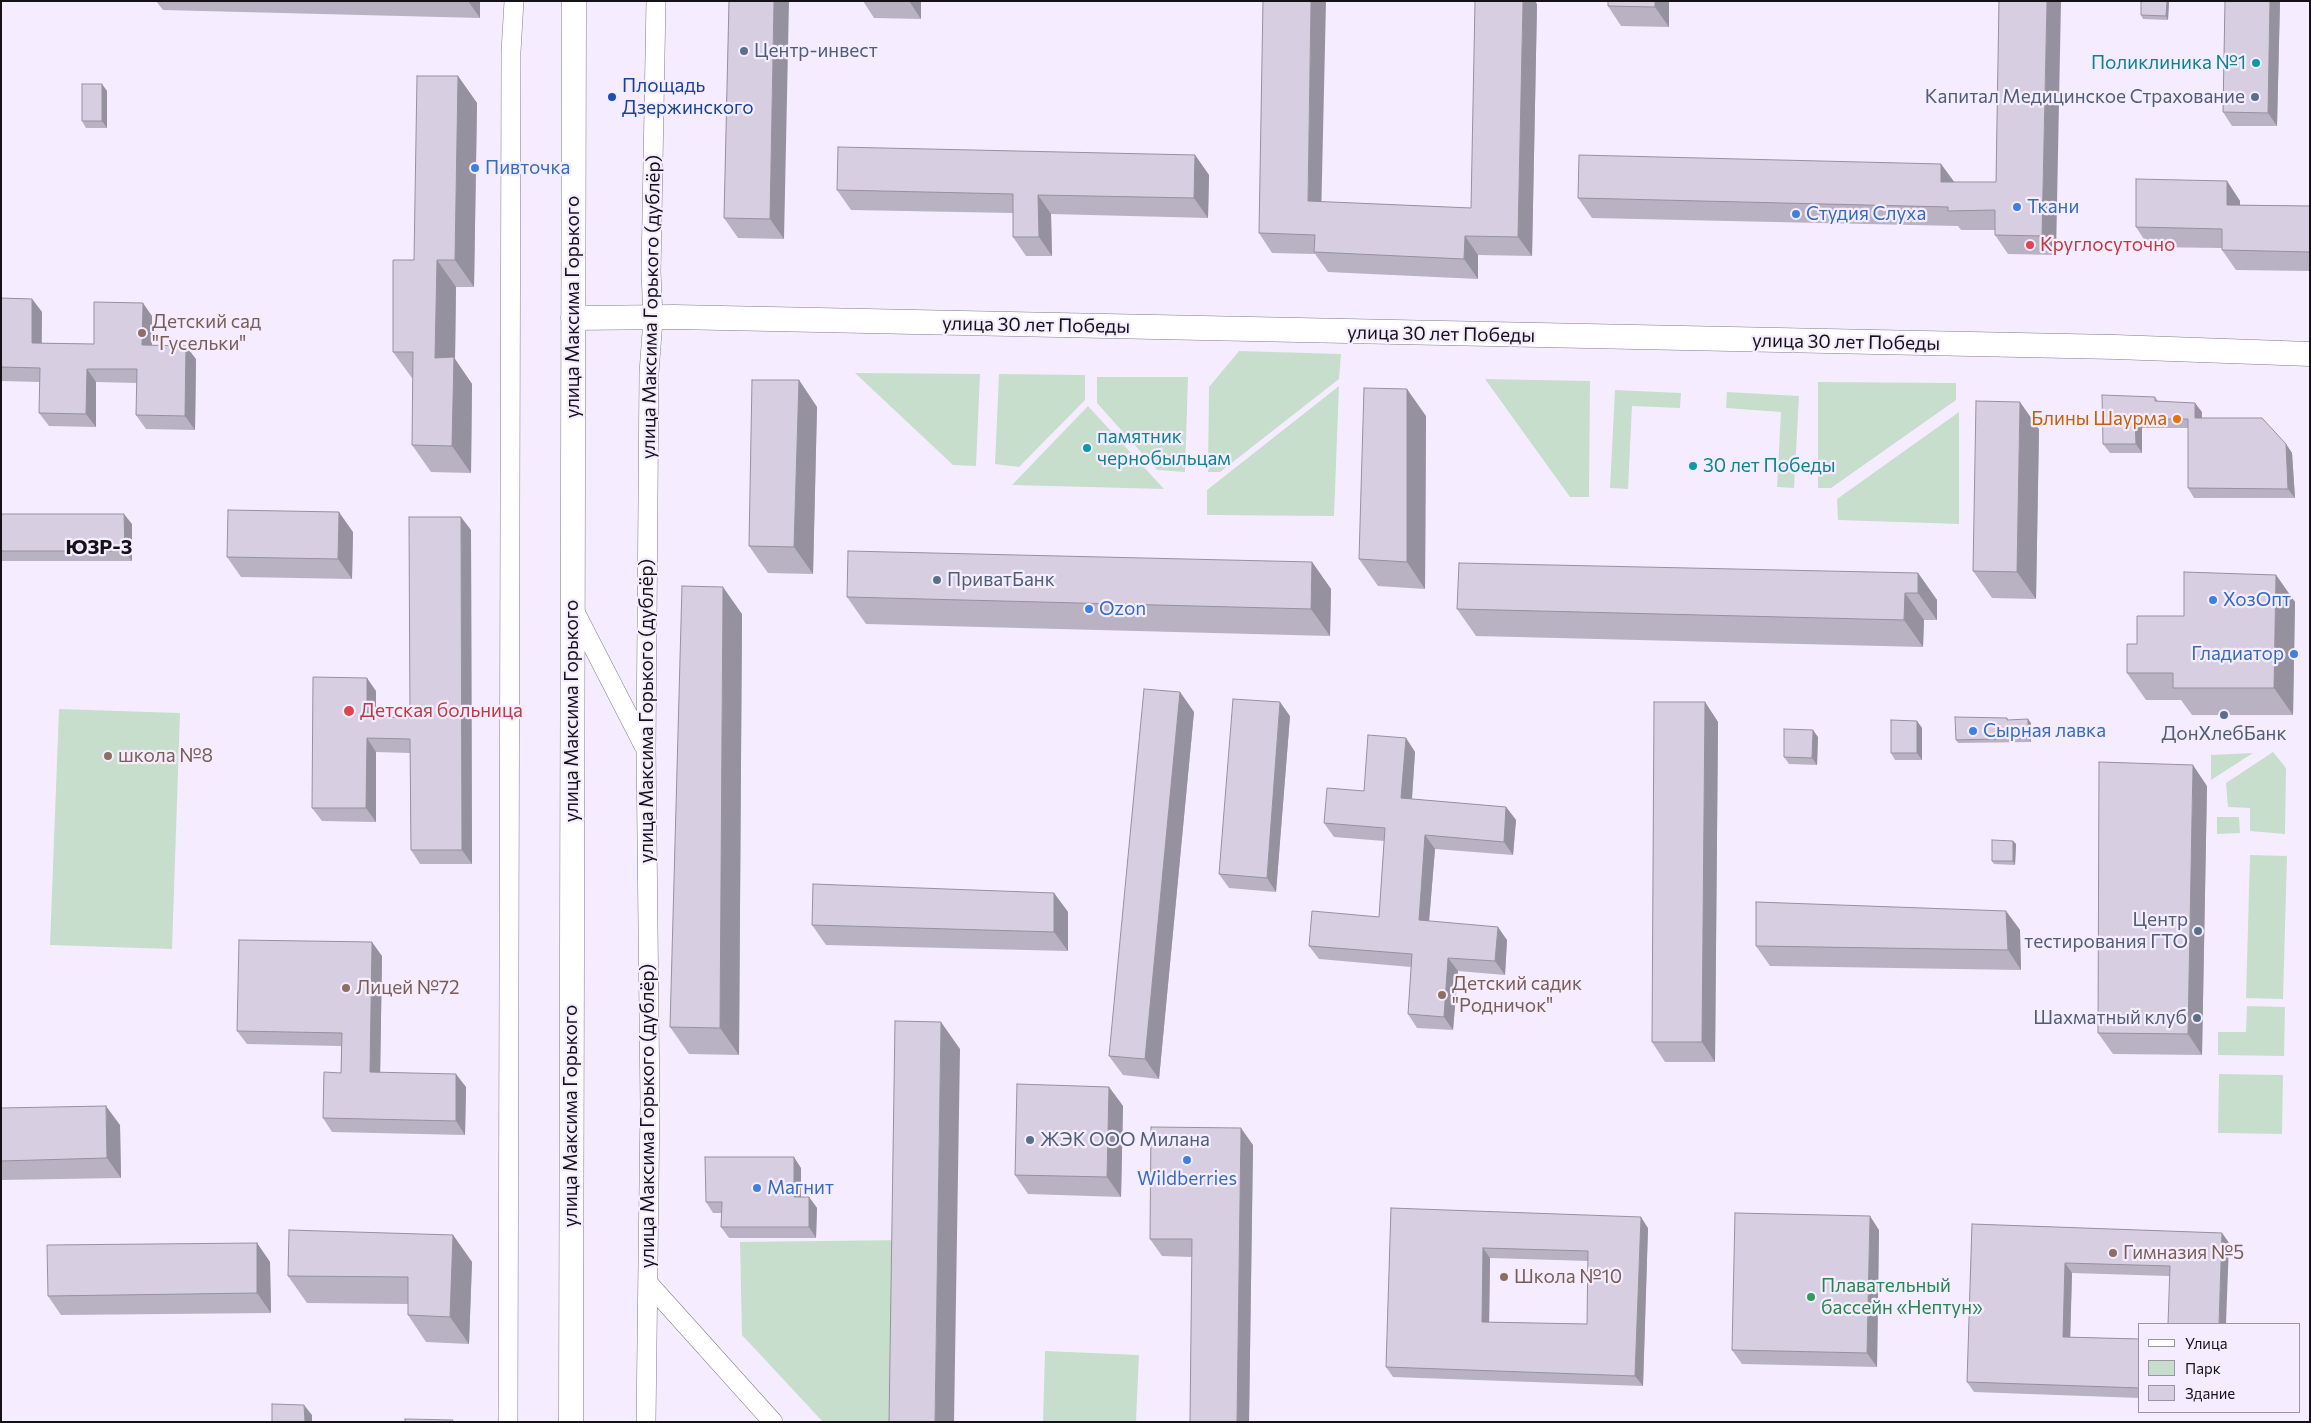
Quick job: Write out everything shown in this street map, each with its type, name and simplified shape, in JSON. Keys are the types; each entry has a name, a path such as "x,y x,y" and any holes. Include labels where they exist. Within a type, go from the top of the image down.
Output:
{"street":[{"path":"508,1422 511,62 514,1"},
{"name":"улица Максима Горького","path":"570,1422 574,1"},
{"name":"улица Максима Горького (дублёр)","path":"646,1422 650,1104 646,749 648,373 653,319 656,1"},
{"name":"улица 30 лет Победы","path":"573,318 653,319 674,317 2098,347 2310,354"},
{"path":"572,606 646,749"},
{"path":"648,1284 773,1422"}],"green space":[{"path":"1239,351 1341,354 1339,379 1220,472 1208,472 1209,387"},
{"path":"855,373 980,374 976,466 953,465"},
{"path":"999,374 1085,375 1085,400 1019,467 995,464"},
{"path":"1097,377 1188,377 1185,472 1157,470 1097,403"},
{"path":"1485,379 1590,381 1589,497 1570,497"},
{"path":"1818,382 1956,383 1956,400 1831,488 1818,488"},
{"path":"1339,386 1334,516 1207,515 1207,490"},
{"path":"1615,390 1681,393 1680,408 1632,406 1628,489 1610,488"},
{"path":"1727,392 1799,396 1794,488 1777,487 1781,412 1726,408"},
{"path":"1088,406 1164,489 1012,485"},
{"path":"1959,412 1959,524 1838,520 1837,499"},
{"path":"59,709 180,713 172,949 50,945"},
{"path":"2273,752 2286,768 2285,834 2250,831 2250,808 2228,807 2226,783"},
{"path":"2253,753 2211,780 2211,755"},
{"path":"2217,817 2239,817 2240,833 2217,834"},
{"path":"2250,855 2287,856 2283,999 2246,998"},
{"path":"2247,1006 2285,1007 2284,1056 2218,1055 2218,1032 2246,1032"},
{"path":"2219,1074 2283,1075 2282,1134 2218,1133"},
{"path":"905,1240 903,1422 823,1422 742,1335 740,1242"},
{"path":"1045,1351 1139,1355 1136,1422 1043,1422"}],"building":[{"path":"729,1 774,1 770,219 724,218"},
{"path":"1263,1 1311,1 1308,201 1471,208 1475,1 1523,1 1518,237 1465,236 1464,259 1314,252 1315,235 1259,233"},
{"path":"1608,1 1655,1 1655,7 1608,6"},
{"path":"1999,1 2047,1 2042,236 1995,235 1995,210 1948,211 1948,207 1578,198 1579,155 1941,164 1941,182 1996,182"},
{"path":"2141,1 2167,1 2166,16 2141,15"},
{"name":"Поликлиника №1","path":"2225,1 2270,1 2268,113 2223,112"},
{"path":"417,76 458,76 455,260 437,260 435,358 454,357 452,446 412,445 413,352 393,352 393,260 414,260"},
{"path":"82,84 102,84 102,121 82,121"},
{"path":"838,147 1195,155 1194,198 1038,195 1039,237 1013,237 1013,194 837,190"},
{"path":"2136,179 2227,181 2227,205 2310,206 2310,252 2222,250 2222,229 2136,227"},
{"path":"1,298 32,299 32,343 94,344 94,302 143,303 142,345 186,346 185,416 136,415 137,369 87,369 86,414 39,413 40,368 1,367"},
{"path":"752,380 799,380 794,547 749,546"},
{"path":"1364,388 1407,389 1407,562 1359,559"},
{"path":"2102,395 2155,397 2155,401 2195,403 2195,418 2262,418 2286,444 2288,489 2188,488 2188,419 2135,419 2136,444 2103,444"},
{"path":"1976,401 2020,402 2017,572 1973,571"},
{"path":"228,510 339,512 338,559 227,557"},
{"path":"1,514 124,514 125,551 1,551"},
{"name":"Детская больница","path":"409,517 461,517 462,850 411,850 410,739 367,738 366,808 312,808 313,677 367,678 367,716 410,718"},
{"path":"848,551 1312,562 1311,609 847,597"},
{"path":"1459,563 1918,573 1918,593 1905,593 1904,620 1457,609"},
{"path":"2184,572 2276,575 2274,688 2173,688 2173,673 2127,673 2127,644 2137,644 2137,616 2184,616"},
{"path":"682,586 723,587 720,1028 670,1027"},
{"path":"1144,689 1180,692 1145,1059 1109,1056"},
{"path":"1233,699 1280,702 1267,878 1219,874"},
{"path":"1654,702 1705,702 1702,1042 1652,1042"},
{"path":"1955,717 2007,718 2007,720 2028,719 2028,738 1956,740"},
{"path":"1891,720 1917,721 1917,753 1891,753"},
{"path":"1784,729 1813,730 1812,758 1784,757"},
{"path":"1368,735 1406,738 1401,798 1506,807 1504,842 1425,835 1419,920 1498,927 1495,961 1448,958 1444,1017 1408,1014 1412,954 1309,946 1312,911 1379,917 1385,828 1324,823 1327,788 1364,791"},
{"path":"2099,762 2193,765 2188,1034 2098,1033"},
{"path":"1992,840 2013,841 2013,861 1992,861"},
{"path":"813,884 1054,893 1054,932 812,925"},
{"path":"1756,902 2006,911 2008,950 1756,946"},
{"path":"239,940 372,942 370,1072 456,1074 456,1121 323,1118 324,1072 341,1073 342,1033 237,1031"},
{"path":"895,1021 941,1022 935,1422 889,1422"},
{"path":"1017,1084 1109,1087 1107,1177 1015,1175"},
{"path":"106,1106 107,1158 1,1161 1,1108"},
{"path":"1151,1127 1241,1128 1237,1422 1190,1422 1192,1239 1150,1239"},
{"name":"Магнит","path":"705,1157 794,1157 794,1197 809,1197 809,1227 721,1227 722,1202 706,1202"},
{"path":"1391,1208 1641,1217 1635,1376 1386,1367","holes":["1483,1248 1588,1251 1587,1324 1482,1322"]},
{"name":"Плавательный бассейн «Нептун»","path":"1735,1213 1870,1216 1867,1353 1732,1350"},
{"path":"1972,1224 2222,1233 2219,1323 2168,1323 2170,1266 2065,1263 2063,1337 2138,1339 2138,1388 1967,1382"},
{"path":"289,1230 453,1235 450,1317 408,1315 408,1277 288,1276"},
{"path":"257,1243 257,1293 48,1296 47,1245"},
{"path":"272,1404 304,1405 305,1422 272,1422"},
{"path":"405,1419 453,1420 452,1422 405,1422"}],"place":[{"name":"Центр-инвест","path":"744,51"},
{"name":"Поликлиника №1","path":"2256,63"},
{"name":"Площадь Дзержинского","path":"612,97"},
{"name":"Капитал Медицинское Страхование","path":"2255,97"},
{"name":"Пивточка","path":"475,168"},
{"name":"Ткани","path":"2017,207"},
{"name":"Студия Слуха","path":"1796,214"},
{"name":"Круглосуточно","path":"2030,245"},
{"name":"Детский сад \"Гусельки\"","path":"142,333"},
{"name":"Блины Шаурма","path":"2177,419"},
{"name":"памятник чернобыльцам","path":"1087,448"},
{"name":"30 лет Победы","path":"1693,466"},
{"name":"ПриватБанк","path":"937,580"},
{"name":"ХозОпт","path":"2213,600"},
{"name":"Ozon","path":"1089,609"},
{"name":"Гладиатор","path":"2294,654"},
{"name":"Детская больница","path":"349,711"},
{"name":"ДонХлебБанк","path":"2224,715"},
{"name":"Сырная лавка","path":"1973,731"},
{"name":"школа №8","path":"108,756"},
{"name":"Центр тестирования ГТО","path":"2198,931"},
{"name":"Лицей №72","path":"346,988"},
{"name":"Детский садик \"Родничок\"","path":"1442,995"},
{"name":"Шахматный клуб","path":"2197,1018"},
{"name":"ЖЭК ООО Милана","path":"1030,1140"},
{"name":"Wildberries","path":"1187,1160"},
{"name":"Магнит","path":"757,1188"},
{"name":"Гимназия №5","path":"2113,1253"},
{"name":"Школа №10","path":"1504,1277"},
{"name":"Плавательный бассейн «Нептун»","path":"1811,1297"}],"district":[{"name":"ЮЗР-3","path":"99,547"}]}
